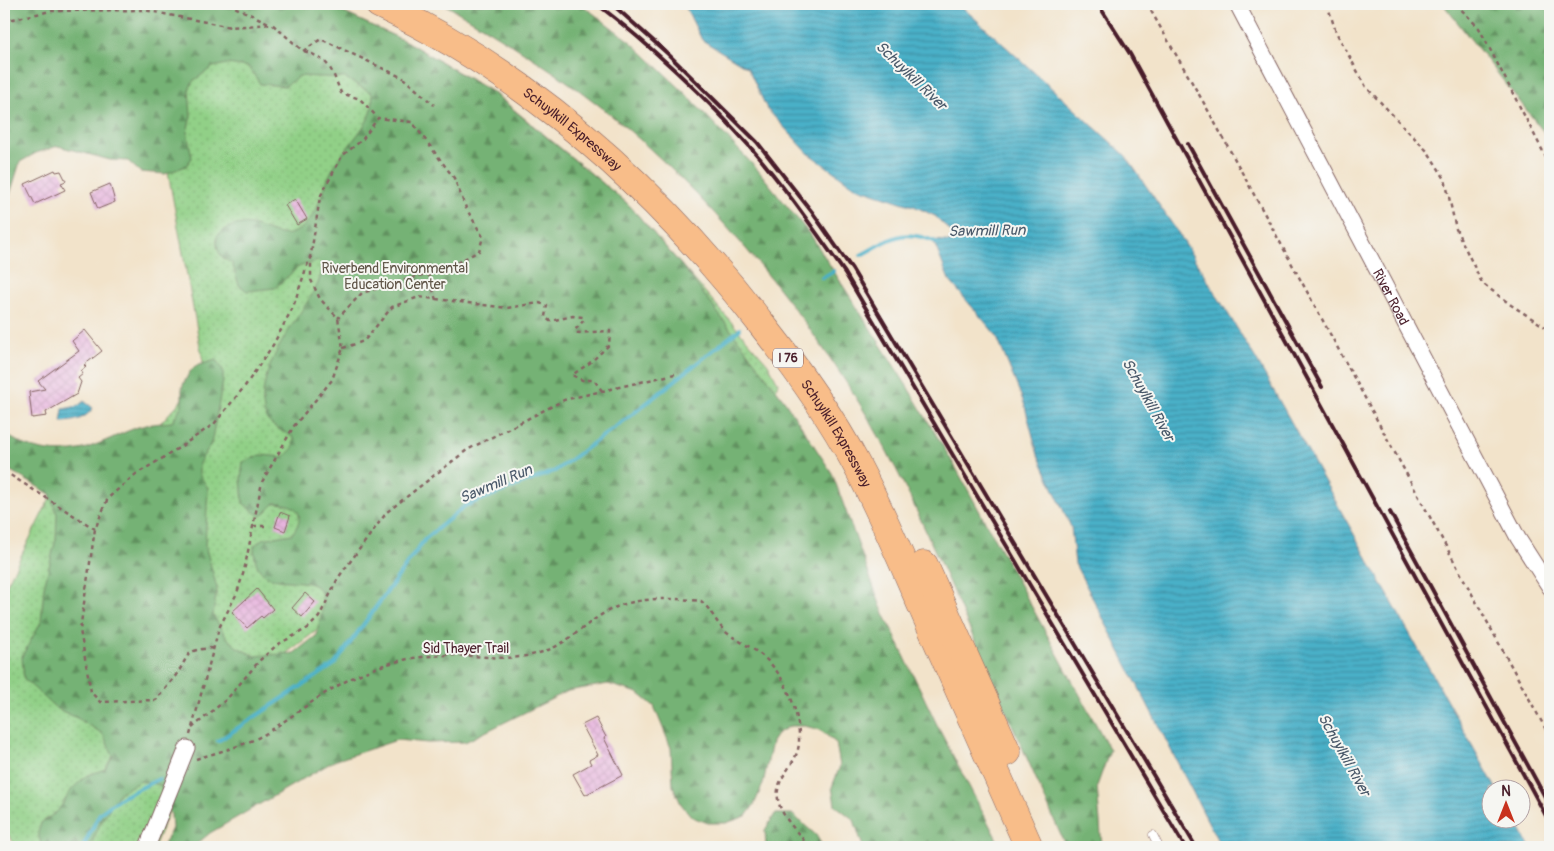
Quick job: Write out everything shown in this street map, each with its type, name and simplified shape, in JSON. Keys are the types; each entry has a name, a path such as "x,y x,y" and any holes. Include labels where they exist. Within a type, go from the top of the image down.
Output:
{"highway":[{"name":"Schuylkill Expressway","path":"379,4 455,45 512,82 583,135 650,196 685,232 726,278 798,370 856,463 892,538 1029,847"},
{"name":"Schuylkill Expressway","path":"412,4 455,27 541,82 587,115 695,214 795,336 830,385 877,464 958,638 1049,847"}],"street":[{"name":"River Road","path":"1238,4 1518,538 1550,588"},
{"path":"147,847 187,748"}],"lane":[{"path":"1152,835 1159,847"}],"path":[{"path":"228,4 272,24 303,51 322,57 333,72 341,93 360,98 378,118 412,122 454,178 466,208 483,238 479,251 449,267 362,294 338,318"},
{"path":"1147,4 1209,112 1550,737"},
{"path":"1327,4 1336,32 1366,87 1428,152 1445,179 1456,229 1482,283 1511,305 1550,330"},
{"path":"1456,4 1479,28 1550,165"},
{"path":"4,21 51,11 144,10 231,27 272,24"},
{"path":"303,51 321,39 403,78 434,105"},
{"path":"187,748 219,628 237,593 262,482 294,426 332,380 343,348 338,318 320,299 311,280 311,254 320,197 342,156 362,140 378,118"},
{"path":"214,648 196,650 185,656 177,675 156,700 100,702 91,692 80,630 95,529 108,498 136,474 214,424 245,386 273,345 293,307 311,254"},
{"path":"428,273 436,300"},
{"path":"343,348 364,341 392,307 419,297 507,308 539,302 547,306 545,317 550,321 573,316 583,317 584,320 575,330 578,333 610,331 608,345 591,362 572,375 582,380 594,380 603,392"},
{"path":"192,728 227,699 260,660 277,646 308,628 319,617 338,578 387,512 467,450 564,400 679,374"},
{"path":"4,471 95,529"},
{"path":"253,526 265,526"},
{"name":"Sid Thayer Trail","path":"180,764 244,744 269,732 305,705 354,675 393,662 424,656 456,655 500,659 523,657 549,650 618,606 643,601 701,601 727,633 746,644 768,661 782,680 792,702 799,742 794,762 779,784 777,799 787,820 809,847"}],"green space":[{"name":"Riverbend Environmental Education Center","path":"4,4 325,4 407,42 494,93 628,204 768,364 778,383 770,405 335,617 273,663 203,730 154,847 17,847 4,829 4,590 59,480 150,434 180,402 203,362 155,102"},
{"path":"4,4 325,4 407,42 493,93 628,204 683,267 784,400 832,473 881,607 940,731 1001,847 863,847 854,820 835,805 832,787 840,766 836,743 820,730 805,726 790,726 778,733 772,742 763,784 754,805 746,816 726,823 708,823 692,817 681,804 673,786 671,748 654,706 638,693 608,684 568,691 465,742 428,743 397,740 334,761 210,833 193,847 163,847 172,828 171,815 160,785 141,781 120,792 101,822 90,847 42,847 38,833 41,823 58,811 72,789 86,776 105,769 113,756 103,734 79,719 56,708 24,679 22,656 41,622 44,587 56,539 57,514 50,494 4,467 4,432 32,448 66,452 87,448 138,427 172,422 182,405 182,387 189,373 195,366 216,360 223,370 223,381 211,444 199,463 199,474 208,488 205,545 217,588 213,615 227,638 237,647 255,656 294,653 317,635 322,611 322,596 317,587 308,583 273,579 263,574 256,563 254,546 262,539 292,534 299,521 298,511 289,505 275,503 261,517 243,503 241,479 243,462 261,455 284,457 293,448 294,438 274,426 266,418 263,391 275,355 315,289 322,271 322,265 318,261 298,267 275,288 247,291 239,285 232,263 221,256 217,245 217,236 228,228 239,224 286,234 295,232 303,227 315,211 330,173 367,121 371,112 373,98 372,93 345,78 299,76 285,86 260,84 249,67 227,64 213,67 193,81 189,90 191,116 187,132 192,158 186,166 165,174 140,172 128,161 110,160 58,146 36,153 20,162 4,214"},
{"path":"444,4 581,4 632,43 683,91 757,169 812,237 907,386 956,468 1110,750 1097,786 1102,847 1066,847 917,512 896,469 848,385 821,345 760,265 693,191 623,125 581,91 536,60"},
{"path":"1443,4 1550,4 1550,140"},
{"path":"775,814 792,814 816,835 823,847 766,847 765,830"}],"water":[{"name":"Schuylkill River","path":"684,4 959,4 1125,155 1179,234 1256,359 1490,778 1482,778 1482,828 1519,828 1530,847 1221,847 1075,564 1071,527 1038,455 1024,403 996,335 949,280 933,240 954,242 957,238 935,216 916,207 855,187 809,154 767,109 748,68 702,40"},
{"path":"84,401 93,408 87,415 79,419 61,422 63,409 78,406"}],"building":[{"path":"55,170 56,172 61,171 66,181 61,183 65,190 35,204 25,184"},
{"path":"110,184 115,202 98,209 91,192"},
{"path":"295,199 307,219 297,225 285,205"},
{"path":"85,330 102,351 84,365 86,367 81,371 83,374 78,378 81,382 77,394 46,412 47,416 32,418 29,392 45,389 38,381 79,351 72,341"},
{"path":"280,512 290,516 285,531 275,527"},
{"path":"257,589 273,609 247,628 232,612"},
{"path":"305,593 315,602 302,617 292,608"},
{"path":"596,718 623,775 585,795 573,774 591,764 589,760 598,755 582,725"}],"waterway":[{"name":"Sawmill Run","path":"861,255 889,240 905,235 914,235 936,242"},
{"name":"Sawmill Run","path":"822,278 834,271"},
{"name":"Sawmill Run","path":"218,741 335,664 425,539 465,506 555,471 629,417 740,329"},
{"name":"Sawmill Run","path":"83,847 100,813 122,797 159,779"}],"railway":[{"path":"597,4 637,36 677,72 734,129 800,209 845,273 1185,847"},
{"path":"612,4 668,54 757,142 812,212 852,269 1196,847"},
{"path":"1098,4 1130,54 1550,823"},
{"path":"1188,144 1322,387"},
{"path":"1390,512 1550,806"}]}
